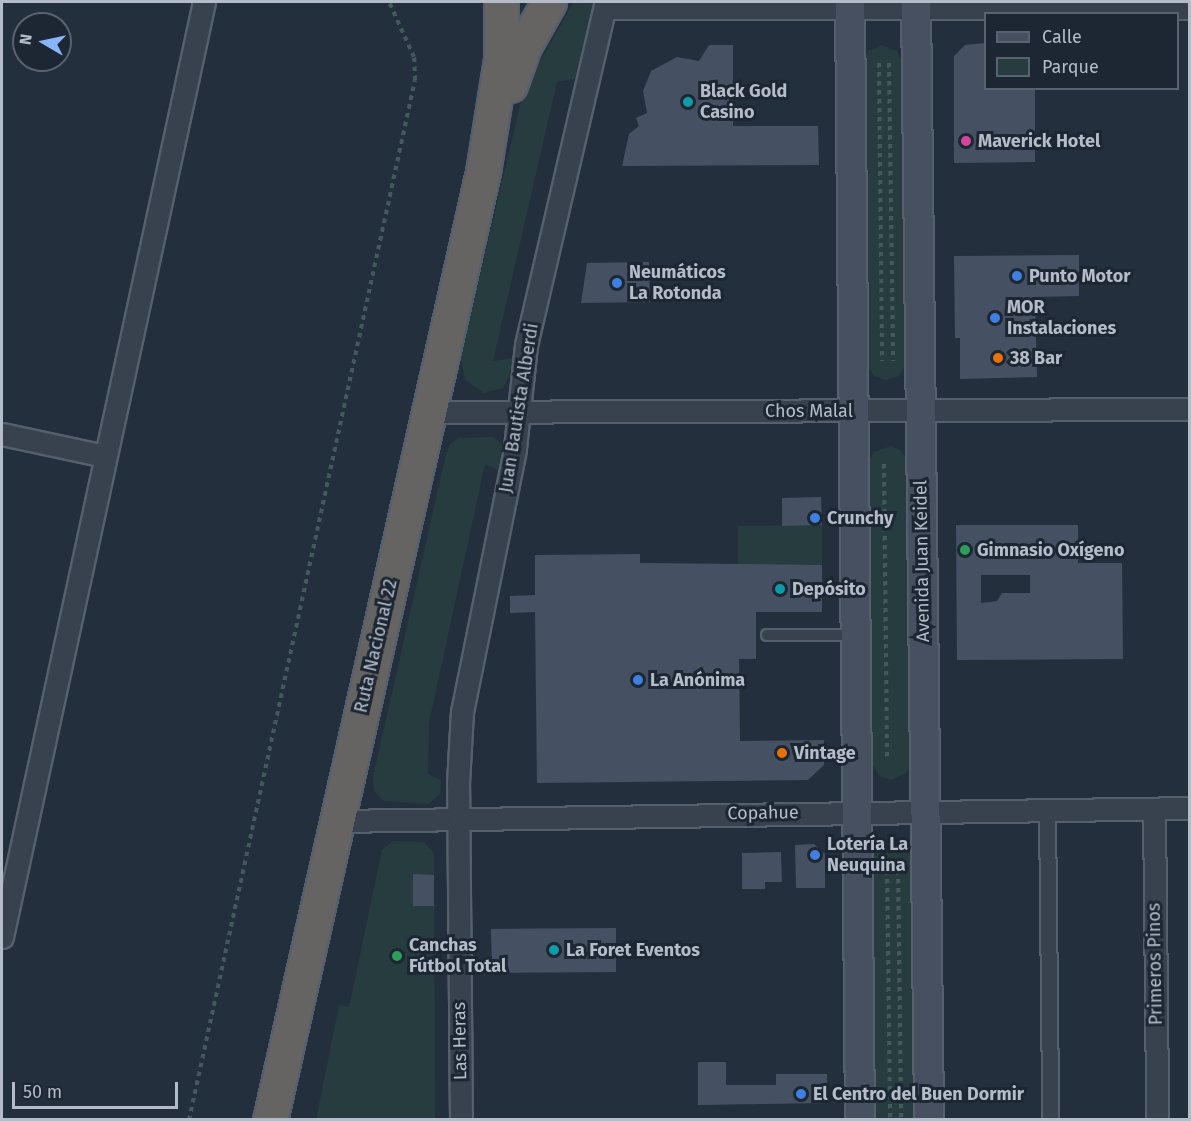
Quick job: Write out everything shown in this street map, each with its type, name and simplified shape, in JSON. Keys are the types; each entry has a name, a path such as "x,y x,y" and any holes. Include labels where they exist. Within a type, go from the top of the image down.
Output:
{"highway":[{"name":"Ruta Nacional 22","path":"270,1119 483,172 501,59 501,2"},
{"name":"Ruta Nacional 22","path":"483,172 517,65 549,2"}],"main road":[{"path":"850,6 860,1119"},
{"name":"Avenida Juan Keidel","path":"916,6 929,1119"}],"street":[{"path":"2,937 204,2"},
{"path":"606,5 1190,8"},
{"name":"Juan Bautista Alberdi","path":"458,818 462,712 514,457 526,345 606,5"},
{"name":"Chos Malal","path":"429,412 1190,409"},
{"path":"2,434 105,456"},
{"name":"Copahue","path":"337,821 857,811 1190,808"},
{"path":"1047,809 1050,1119"},
{"name":"Primeros Pinos","path":"1154,809 1157,1119"},
{"name":"Las Heras","path":"458,818 461,1119"}],"lane":[{"path":"767,635 855,635"}],"path":[{"path":"189,1119 415,80 414,57 389,2"},
{"path":"879,63 882,361"},
{"path":"889,63 892,361"},
{"path":"884,464 887,760"},
{"path":"887,861 890,1119"},
{"path":"898,861 901,1119"},
{"path":"881,1016 907,1015"}],"green space":[{"path":"574,2 594,2 575,79 557,82 493,361 513,358 510,374 503,388 484,393 465,380 461,357 520,105 532,75"},
{"path":"881,45 897,51 903,62 906,365 899,376 886,380 874,376 867,365 864,59 868,51"},
{"path":"493,437 502,444 498,470 485,464 429,723 428,774 441,780 440,794 429,804 384,801 374,791 373,777 446,454 450,444 458,438"},
{"path":"891,446 899,449 908,459 912,760 907,772 891,780 879,776 871,761 868,464 874,452"},
{"path":"822,525 822,565 738,566 738,526"},
{"name":"Canchas Fútbol Total","path":"393,841 424,842 434,853 435,1119 316,1120 339,1005 349,1007 382,850"},
{"path":"895,843 907,849 913,861 916,1119 875,1120 872,861 878,849"}],"building":[{"path":"984,43 984,90 1035,90 1035,162 954,163 954,56 965,45"},
{"name":"Black Gold Casino","path":"709,45 733,45 733,126 818,126 819,165 622,166 629,134 639,126 636,118 647,113 643,91 651,71 677,57 699,61"},
{"path":"1079,255 1079,296 1035,297 1037,377 960,379 960,338 955,338 954,256"},
{"name":"Neumáticos La Rotonda","path":"649,262 650,302 581,303 587,263"},
{"path":"821,497 822,525 782,526 782,498"},
{"path":"956,525 1078,525 1078,563 1122,563 1123,659 957,660","holes":["981,575 1030,575 1030,593 1002,593 997,601 981,603"]},
{"name":"La Anónima","path":"640,554 640,563 822,565 822,612 756,612 756,659 739,659 740,741 824,740 824,765 808,780 537,783 535,612 510,613 510,596 535,595 535,555"},
{"path":"814,844 825,854 825,888 796,888 795,845"},
{"path":"781,852 782,882 765,882 765,889 742,889 742,853"},
{"path":"413,874 434,875 434,906 413,906"},
{"name":"La Foret Eventos","path":"616,928 616,972 492,973 491,929"},
{"path":"698,1062 726,1062 726,1085 776,1085 776,1074 827,1074 827,1103 698,1105"}],"place":[{"name":"Black Gold Casino","path":"688,102"},
{"name":"Maverick Hotel","path":"966,141"},
{"name":"Punto Motor","path":"1017,276"},
{"name":"Neumáticos La Rotonda","path":"617,283"},
{"name":"MOR Instalaciones","path":"995,318"},
{"name":"38 Bar","path":"998,358"},
{"name":"Crunchy","path":"815,518"},
{"name":"Gimnasio Oxígeno","path":"965,550"},
{"name":"Depósito","path":"780,589"},
{"name":"La Anónima","path":"638,680"},
{"name":"Vintage","path":"782,753"},
{"name":"Lotería La Neuquina","path":"815,855"},
{"name":"La Foret Eventos","path":"554,950"},
{"name":"Canchas Fútbol Total","path":"397,956"},
{"name":"El Centro del Buen Dormir","path":"801,1094"}]}
